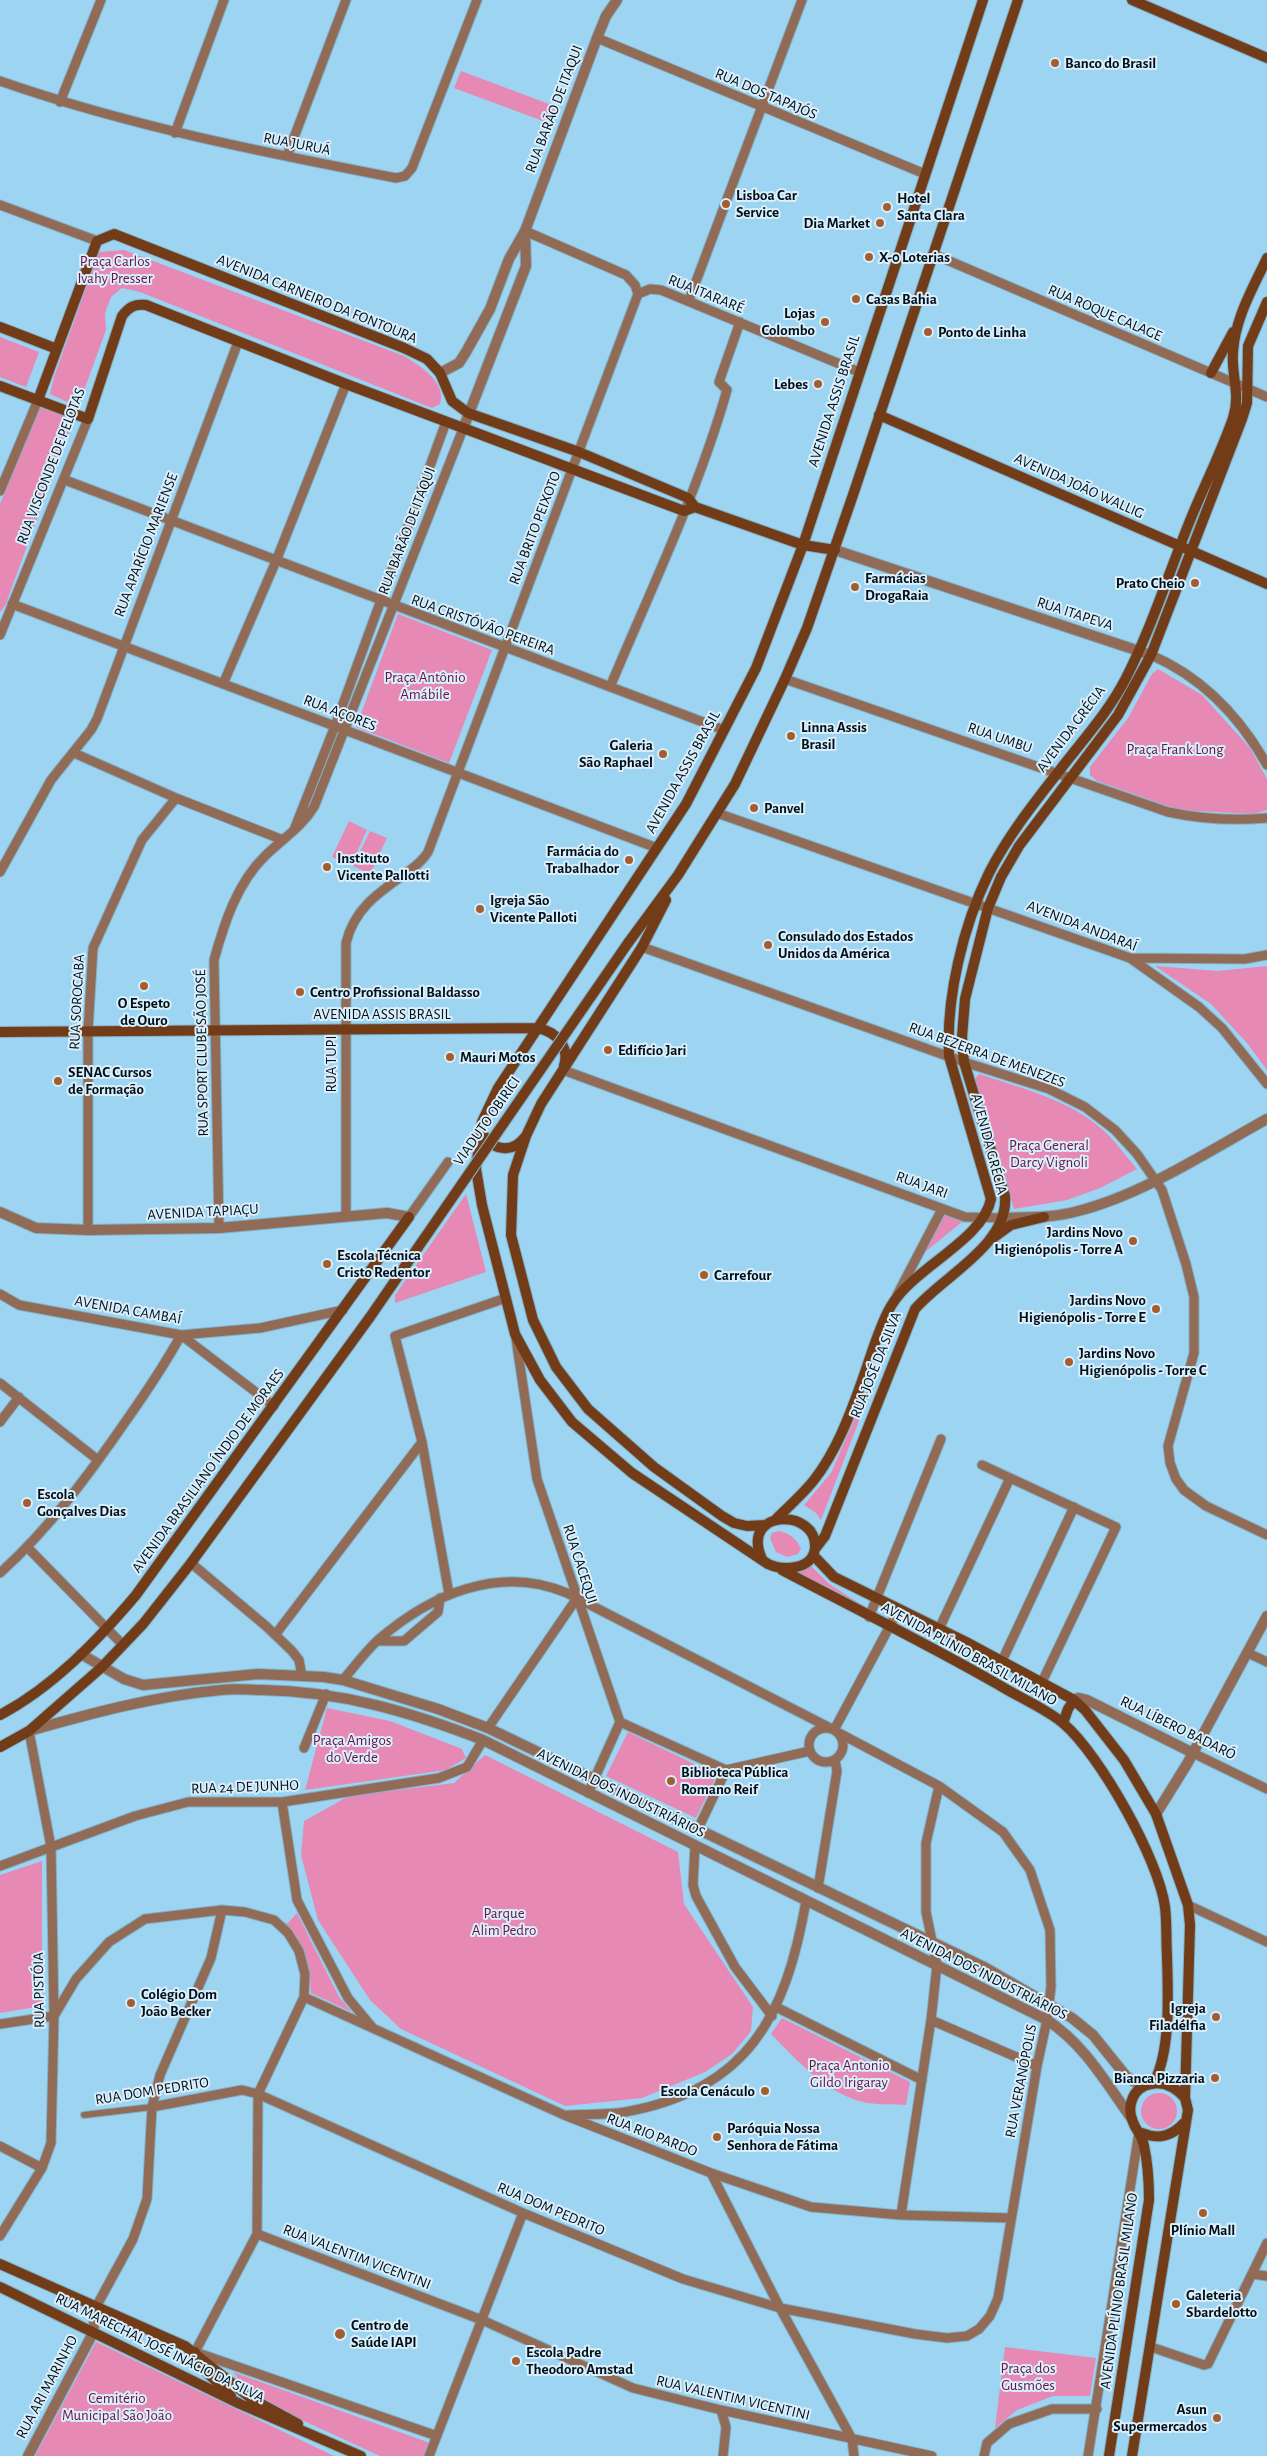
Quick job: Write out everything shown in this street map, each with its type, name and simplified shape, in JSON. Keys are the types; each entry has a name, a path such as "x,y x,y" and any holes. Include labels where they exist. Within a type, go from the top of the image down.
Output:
{"main road":[{"name":"AVENIDA ASSIS BRASIL","path":"0,1032 538,1028 686,804 770,636 803,545 983,0"},
{"path":"766,1525 747,1526 734,1523 660,1471 588,1409 556,1367 533,1320 512,1236 513,1175 526,1136 541,1104 642,947 678,875 735,784 807,628 835,550 1018,0"},
{"path":"1132,0 1267,58"},
{"name":"AVENIDA CARNEIRO DA FONTOURA","path":"97,241 114,234 404,348 427,359 440,373 452,401 468,413 578,452 688,498"},
{"path":"38,400 97,241"},
{"name":"AVENIDA GRÉCIA","path":"983,1218 991,1199 949,1056 948,1032 951,998 975,903 990,871 1009,839 1108,708 1139,651 1234,417 1238,400 1232,361 1238,319 1267,258"},
{"name":"AVENIDA GRÉCIA","path":"1002,1218 1006,1207 1005,1196 964,1062 962,1027 965,1000 988,908 1001,877 1019,846 1118,715 1151,655 1242,419 1248,389 1248,346 1267,302"},
{"name":"RUA VISCONDE DE PELOTAS","path":"88,419 118,327 128,308 137,304 146,305 238,342"},
{"path":"1211,373 1238,319"},
{"path":"0,327 57,349"},
{"path":"238,342 463,429 684,511 695,508 803,545 835,550"},
{"path":"0,386 88,419"},
{"name":"AVENIDA JOÃO WALLIG","path":"879,415 1267,584"},
{"path":"688,498 695,508"},
{"name":"VIADUTO OBIRICI","path":"191,1563 370,1316 628,943 678,875"},
{"path":"563,1070 565,1051 562,1043 548,1030 538,1028 498,1088 482,1122 476,1169 482,1205 516,1334 540,1380 572,1422 632,1473 762,1559 778,1568 801,1566 814,1552 812,1537 802,1525 788,1518 777,1518 766,1525 759,1538 758,1546 762,1559"},
{"path":"482,1122 484,1136 495,1146 502,1149 516,1146 526,1136"},
{"name":"AVENIDA BRASILIANO ÍNDIO DE MORAES","path":"0,1715 36,1692 81,1654 108,1628 136,1595 409,1217"},
{"path":"992,1239 1011,1225 1044,1217"},
{"name":"RUA JOSÉ DA SILVA","path":"777,1518 814,1481 836,1443 855,1402 891,1307 912,1282 983,1218"},
{"name":"RUA JOSÉ DA SILVA","path":"814,1552 825,1536 915,1310 926,1296 992,1239 1002,1218"},
{"name":"AVENIDA PLÍNIO BRASIL MILANO","path":"814,1552 834,1577 1002,1661 1074,1700 1100,1728 1124,1760 1156,1814 1188,1905 1190,1972 1185,2098 1188,2110 1184,2123 1132,2456"},
{"path":"0,1747 28,1731 124,1645 191,1563"},
{"name":"AVENIDA PLÍNIO BRASIL MILANO","path":"778,1568 956,1661 1063,1723 1079,1740 1116,1792 1136,1828 1160,1884 1165,1907 1168,1985 1164,2057 1154,2083"},
{"path":"1063,1723 1068,1709 1074,1700"},
{"path":"1132,2119 1131,2102 1135,2094 1142,2087 1154,2083 1169,2086 1185,2098"},
{"name":"AVENIDA PLÍNIO BRASIL MILANO","path":"1109,2456 1149,2200 1148,2165 1140,2132 1132,2119"},
{"path":"1140,2132 1156,2137 1164,2136 1175,2133 1184,2123"},
{"name":"RUA MARECHAL JOSÉ INÁCIO DA SILVA","path":"0,2264 195,2352 245,2394 294,2421 307,2433"},
{"name":"RUA MARECHAL JOSÉ INÁCIO DA SILVA","path":"0,2287 240,2404 361,2456"},
{"path":"195,2352 198,2364 203,2370 240,2404"}],"street":[{"path":"60,102 101,0"},
{"path":"175,133 224,0"},
{"path":"287,156 346,0"},
{"name":"RUA JURUÁ","path":"0,81 60,102 175,133 396,178 405,176 412,168 478,0"},
{"name":"RUA BARÃO DE ITAQUI","path":"440,373 459,363 490,309 509,259 524,231 597,38 610,9 617,0"},
{"path":"689,300 802,0"},
{"name":"RUA DOS TAPAJÓS","path":"597,38 924,174"},
{"path":"0,205 97,241"},
{"path":"524,231 626,275 635,285 638,294"},
{"name":"RUA BARÃO DE ITAQUI","path":"283,840 305,822 314,808 346,731 526,266 524,231"},
{"name":"RUA ROQUE CALAGE","path":"933,254 1267,397"},
{"path":"509,259 526,266"},
{"name":"RUA ITARARÉ","path":"638,294 650,289 661,290 859,372"},
{"name":"RUA BRITO PEIXOTO","path":"458,772 638,294"},
{"path":"610,687 684,511 721,412 727,390 718,382 740,322"},
{"name":"RUA APARÍCIO MARIENSE","path":"0,872 48,785 74,753 97,719 238,342"},
{"path":"223,684 276,561 346,384"},
{"path":"0,491 38,400"},
{"name":"RUA VISCONDE DE PELOTAS","path":"0,635 65,480 88,419"},
{"name":"RUA BARÃO DE ITAQUI","path":"293,832 335,726 446,422"},
{"name":"RUA CRISTÓVÃO PEREIRA","path":"65,480 724,730"},
{"path":"412,515 427,521"},
{"name":"RUA ITAPEVA","path":"835,550 1151,655 1190,677 1220,702 1253,740 1267,765"},
{"path":"0,622 11,608"},
{"name":"RUA AÇORES","path":"11,608 123,646 657,848"},
{"name":"RUA UMBU","path":"785,678 1071,776 1168,812 1195,817 1230,820 1267,818"},
{"path":"74,753 176,798 283,840"},
{"name":"RUA TUPI","path":"346,1216 344,1029 346,943 352,922 368,902 424,859 458,772"},
{"name":"RUA SOROCABA","path":"88,1230 88,1031 91,962 96,942 142,840 176,798"},
{"path":"717,813 975,903"},
{"name":"RUA SPORT CLUBE SÃO JOSÉ","path":"219,1228 214,960 224,924 247,878 264,857 283,840"},
{"name":"AVENIDA ANDARAÍ","path":"975,903 1130,958 1199,1007 1222,1028 1267,1084"},
{"name":"RUA BEZERRA DE MENEZES","path":"642,947 964,1062 1049,1089 1085,1107 1115,1130 1138,1154 1162,1190 1176,1228 1194,1297 1194,1353 1168,1446 1170,1463 1176,1479 1184,1490 1206,1506 1267,1535"},
{"path":"1130,958 1245,958 1267,954"},
{"name":"RUA JARI","path":"563,1070 966,1217 1044,1217 1077,1212 1114,1200 1267,1120"},
{"path":"409,1217 448,1162"},
{"name":"RUA JOSÉ DA SILVA","path":"891,1307 942,1209"},
{"name":"AVENIDA TAPIAÇU","path":"0,1212 36,1228 88,1230 219,1228 387,1213 409,1217"},
{"name":"AVENIDA CAMBAÍ","path":"0,1294 19,1304 181,1335 260,1328 343,1310"},
{"path":"378,1641 404,1641 438,1612 445,1596 422,1442 395,1336 506,1298"},
{"name":"RUA CACEQUI","path":"516,1334 537,1479 620,1722"},
{"path":"0,1573 28,1548 98,1460 168,1360 181,1335 274,1406"},
{"path":"0,1383 98,1460"},
{"path":"0,1422 19,1398"},
{"path":"869,1617 941,1438"},
{"path":"275,1635 422,1442"},
{"path":"982,1465 1114,1525 1116,1530 1042,1682"},
{"path":"939,1629 1010,1478"},
{"path":"1002,1661 1074,1507"},
{"path":"28,1548 124,1645"},
{"path":"191,1563 275,1635 299,1660 302,1676 300,1692"},
{"name":"RUA VERANÓPOLIS","path":"343,1680 378,1641 431,1602 497,1581 550,1587 577,1598 835,1730 938,1786 1003,1832 1030,1870 1050,1930 1052,1961 1047,2020 1037,2066 998,2298"},
{"path":"488,1728 577,1598"},
{"path":"835,1730 900,1609"},
{"path":"1156,1814 1187,1764 1189,1752 1248,1653 1267,1616"},
{"path":"1248,1653 1267,1662"},
{"name":"AVENIDA DOS INDUSTRIÁRIOS","path":"81,1654 124,1679 142,1685 258,1674 343,1680 438,1708 488,1728 986,1968 1049,2003 1093,2035 1126,2076 1142,2087"},
{"name":"AVENIDA DOS INDUSTRIÁRIOS","path":"28,1731 149,1700 223,1690 326,1694 362,1701 458,1730 482,1740 1047,2020 1080,2047 1132,2119"},
{"path":"304,1748 326,1694"},
{"name":"RUA LÍBERO BADARÓ","path":"1074,1700 1078,1698 1088,1700 1189,1752 1267,1789"},
{"path":"458,1730 462,1718"},
{"path":"588,1793 620,1722 726,1770 810,1752"},
{"path":"820,1728 835,1730 843,1744 842,1750 835,1760 820,1762 810,1752 808,1744 814,1732 820,1728"},
{"name":"RUA PISTÓIA","path":"0,2236 42,2168 52,2142 54,2016 51,1847 28,1731"},
{"name":"RUA 24 DE JUNHO","path":"0,1866 135,1816 188,1802 282,1802 439,1778 467,1767 482,1740"},
{"path":"818,1888 838,1771 835,1760"},
{"path":"698,1828 726,1770"},
{"path":"900,2215 931,2020 937,1965 926,1912 926,1843 938,1786"},
{"path":"282,1802 297,1900 348,1998 374,2029"},
{"path":"695,1845 693,1885 696,1896 736,1967 774,2012 922,2080"},
{"path":"761,1878 768,1863"},
{"path":"564,2115 624,2112 664,2102 702,2088 732,2066 755,2042 774,2012 797,1949 806,1901"},
{"path":"1188,1905 1267,1942"},
{"path":"94,2332 96,2307 133,2240 147,2199 152,2107 160,2075 211,1958 222,1910"},
{"path":"0,2024 54,2016 76,1978 109,1942 145,1919 222,1910 245,1912 274,1920 288,1934 299,1950 305,1974 304,1997 258,2094 257,2234 195,2352 437,2436"},
{"name":"RUA RIO PARDO","path":"304,1997 564,2115 711,2173 811,2207 900,2215 1011,2218"},
{"path":"931,2020 1037,2066"},
{"name":"RUA DOM PEDRITO","path":"84,2115 152,2107 242,2090 258,2094 523,2213 683,2279 780,2308 915,2334 947,2338 967,2336 979,2329 990,2316 998,2298"},
{"path":"1088,2456 1140,2132"},
{"path":"0,2146 42,2168"},
{"path":"711,2173 780,2308 852,2439 854,2456"},
{"path":"429,2456 523,2213"},
{"name":"RUA VALENTIM VICENTINI","path":"257,2234 482,2320 633,2388 722,2410 932,2456"},
{"path":"1150,2347 1204,2365 1208,2364 1267,2243"},
{"path":"1252,2274 1267,2276"},
{"name":"RUA ARI MARINHO","path":"28,2456 94,2332"},
{"path":"984,2456 987,2443 1009,2424 1052,2409 1096,2409"},
{"path":"722,2410 726,2427 723,2456"}],"green space":[{"path":"461,71 557,107 551,124 454,88"},
{"name":"Praça Carlos Ivahy Presser","path":"124,250 404,356 424,369 436,382 441,396 440,404 432,408 140,292 122,288 111,297 105,313 106,330 78,407 50,394 54,377 99,252"},
{"path":"0,337 39,352 26,387 0,377"},
{"path":"40,407 74,418 5,606 0,612 0,504"},
{"name":"Praça Antônio Amábile","path":"398,614 492,650 449,763 356,727"},
{"name":"Praça Frank Long","path":"1158,669 1202,695 1250,748 1267,779 1267,810 1254,814 1179,810 1097,781 1090,775 1090,767 1128,718 1152,674"},
{"path":"349,821 367,830 351,865 332,857"},
{"path":"370,831 387,838 370,874 353,866"},
{"path":"1155,966 1218,971 1267,966 1267,1070 1247,1043 1211,1004"},
{"name":"Praça General Darcy Vignoli","path":"979,1074 1045,1096 1091,1120 1117,1144 1137,1169 1100,1188 1067,1200 1014,1209 975,1079"},
{"path":"466,1194 486,1272 395,1303 395,1295"},
{"path":"944,1213 962,1220 962,1222 925,1252"},
{"path":"898,1319 821,1520 816,1513 804,1505 831,1473"},
{"path":"779,1531 795,1539 801,1549 798,1554 787,1557 776,1552 770,1538 772,1533"},
{"path":"811,1566 828,1583 865,1607 794,1572 803,1571"},
{"name":"Praça Amigos do Verde","path":"327,1708 390,1721 462,1749 466,1758 446,1770 305,1790"},
{"path":"628,1732 717,1775 696,1818 606,1776"},
{"name":"Parque Alim Pedro","path":"485,1755 678,1852 684,1904 753,2007 751,2031 732,2054 705,2072 642,2098 565,2106 401,2029 370,2000 318,1920 301,1855 304,1821 349,1796 454,1783"},
{"path":"42,1861 42,2006 0,2013 0,1875"},
{"path":"297,1913 339,1997 352,2012 311,1993 309,1973 301,1946 290,1930 282,1923 288,1923"},
{"name":"Praça Antonio Gildo Irigaray","path":"782,2018 910,2082 906,2105 868,2103 853,2099 827,2085 803,2066 771,2034"},
{"path":"1159,2093 1166,2094 1172,2098 1176,2104 1176,2118 1172,2124 1166,2128 1159,2129 1152,2128 1146,2124 1142,2118 1141,2111 1142,2104 1146,2098 1152,2094"},
{"name":"Cemitério Municipal São João","path":"96,2342 334,2456 35,2456"},
{"name":"Praça dos Gusmões","path":"1005,2347 1096,2358 1090,2396 1053,2396 1017,2410 995,2428"},
{"path":"233,2372 430,2443 425,2456 380,2456 254,2398"}],"place":[{"name":"Banco do Brasil","path":"1055,63"},
{"name":"Lisboa Car Service","path":"726,204"},
{"name":"Hotel Santa Clara","path":"887,207"},
{"name":"Dia Market","path":"880,223"},
{"name":"X-0 Loterias","path":"869,257"},
{"name":"Casas Bahia","path":"856,299"},
{"name":"Lojas Colombo","path":"825,322"},
{"name":"Ponto de Linha","path":"928,332"},
{"name":"Lebes","path":"818,384"},
{"name":"Prato Cheio","path":"1195,583"},
{"name":"Farmácias DrogaRaia","path":"855,587"},
{"name":"Linna Assis Brasil","path":"791,736"},
{"name":"Galeria São Raphael","path":"663,754"},
{"name":"Panvel","path":"754,808"},
{"name":"Farmácia do Trabalhador","path":"629,860"},
{"name":"Instituto Vicente Pallotti","path":"327,867"},
{"name":"Igreja São Vicente Palloti","path":"480,909"},
{"name":"Consulado dos Estados Unidos da América","path":"768,945"},
{"name":"O Espeto de Ouro","path":"144,986"},
{"name":"Centro Profissional Baldasso","path":"300,992"},
{"name":"Edifício Jari","path":"608,1050"},
{"name":"Mauri Motos","path":"450,1057"},
{"name":"SENAC Cursos de Formação","path":"58,1081"},
{"name":"Jardins Novo Higienópolis - Torre A","path":"1133,1241"},
{"name":"Escola Técnica Cristo Redentor","path":"327,1264"},
{"name":"Carrefour","path":"704,1275"},
{"name":"Jardins Novo Higienópolis - Torre E","path":"1156,1309"},
{"name":"Jardins Novo Higienópolis - Torre C","path":"1069,1362"},
{"name":"Escola Gonçalves Dias","path":"27,1503"},
{"name":"Biblioteca Pública Romano Reif","path":"671,1781"},
{"name":"Colégio Dom João Becker","path":"131,2003"},
{"name":"Igreja Filadélfia","path":"1216,2017"},
{"name":"Bianca Pizzaria","path":"1215,2078"},
{"name":"Escola Cenáculo","path":"765,2091"},
{"name":"Paróquia Nossa Senhora de Fátima","path":"717,2137"},
{"name":"Plínio Mall","path":"1203,2213"},
{"name":"Galeteria Sbardelotto","path":"1176,2304"},
{"name":"Centro de Saúde IAPI","path":"340,2334"},
{"name":"Escola Padre Theodoro Amstad","path":"516,2361"},
{"name":"Asun Supermercados","path":"1217,2418"}]}
